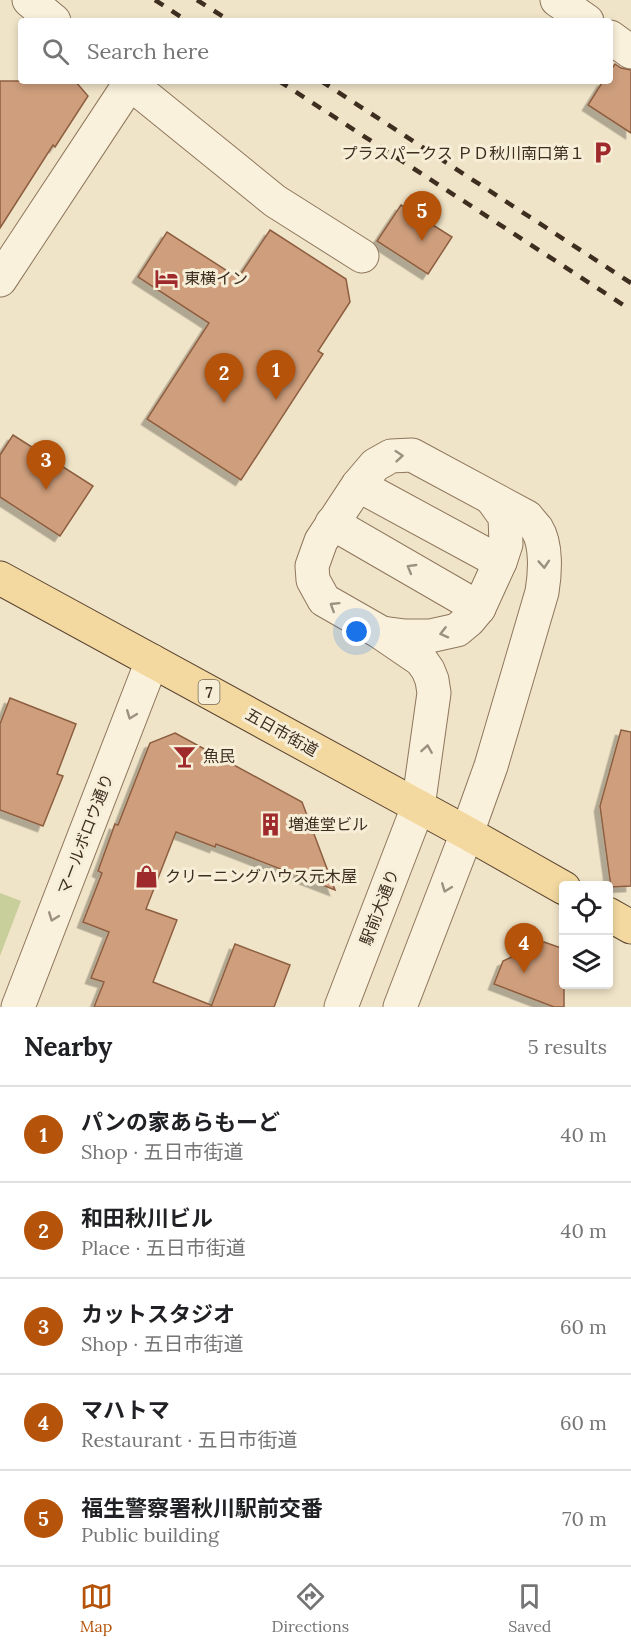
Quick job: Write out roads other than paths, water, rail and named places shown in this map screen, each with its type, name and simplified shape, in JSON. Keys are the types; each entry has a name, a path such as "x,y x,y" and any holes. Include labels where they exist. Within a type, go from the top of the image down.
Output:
{"main road":[{"name":"五日市街道","path":"0,579 559,885"},
{"path":"613,916 631,927"}],"street":[{"path":"28,0 50,18"},
{"path":"557,0 583,18"},
{"path":"613,39 631,52"},
{"path":"0,280 128,84"},
{"path":"131,84 275,201 362,256"},
{"name":"駅前大通り","path":"340,1007 418,807 434,693 432,680 422,660 380,632 324,600 313,580 312,566 321,541 358,485 375,465 391,456 412,455 527,517 537,529 542,541 544,575 542,592 491,766 467,833"},
{"path":"358,485 500,562"},
{"path":"380,632 405,636 430,636 457,630 469,620 479,608 506,544 505,518 492,499"},
{"path":"332,523 479,608"},
{"name":"マールボロウ通り","path":"18,1007 152,661"},
{"path":"400,1007 467,833"}],"railway":[{"path":"155,0 182,18"},
{"path":"197,0 225,18"},
{"path":"284,84 631,310"},
{"path":"326,84 631,283"}],"place":[{"name":"プラスパークス ＰＤ秋川南口第１","path":"603,153"},
{"name":"福生警察署秋川駅前交番","path":"422,241"},
{"name":"東横イン","path":"166,278"},
{"name":"パンの家あらもーど","path":"276,400"},
{"name":"和田秋川ビル","path":"224,403"},
{"name":"カットスタジオ","path":"46,490"},
{"name":"魚民","path":"185,756"},
{"name":"増進堂ビル","path":"270,824"},
{"name":"クリーニングハウス元木屋","path":"147,876"},
{"name":"マハトマ","path":"524,973"}]}
